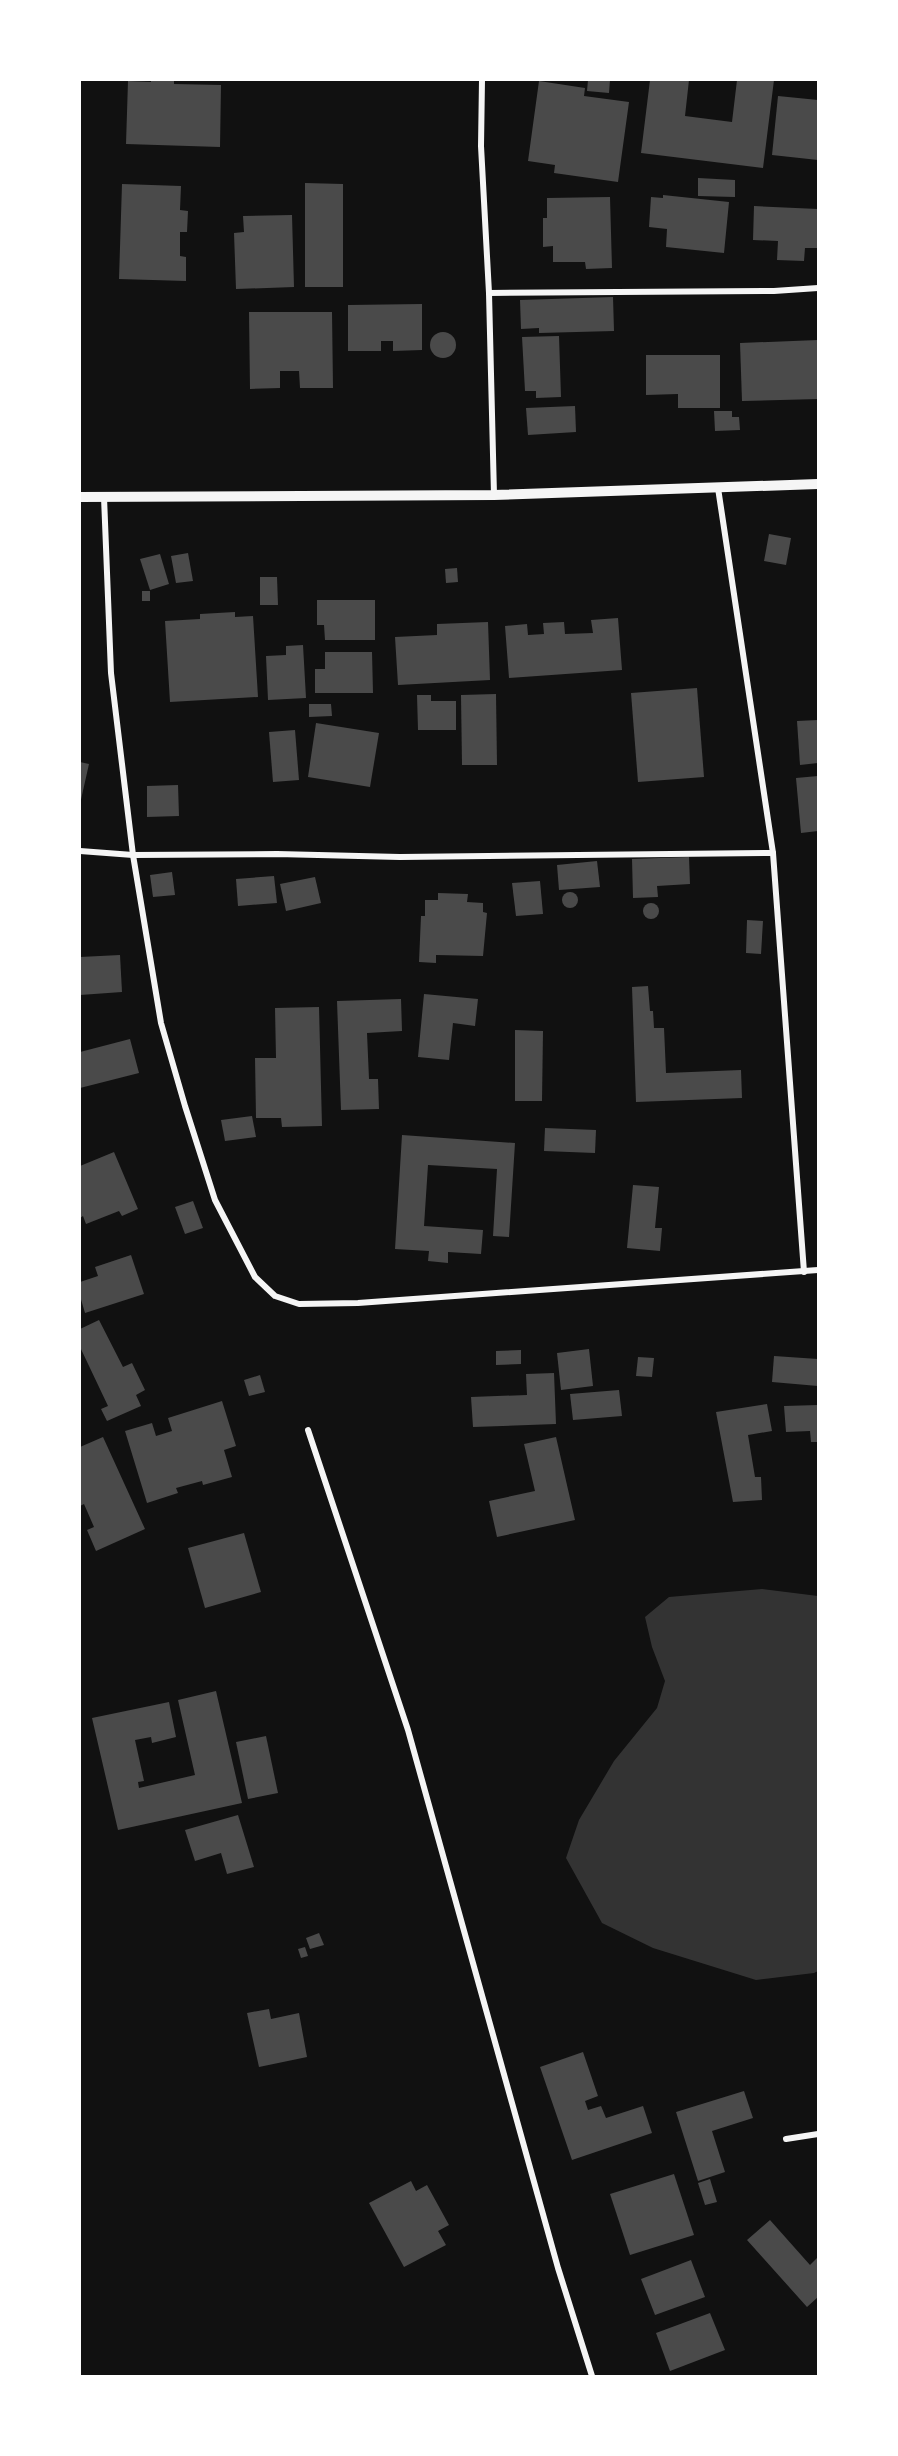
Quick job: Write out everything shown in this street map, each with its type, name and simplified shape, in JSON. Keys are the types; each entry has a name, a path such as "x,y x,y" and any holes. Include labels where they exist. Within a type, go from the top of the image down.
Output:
{"street":[{"path":"482,80 481,146 489,293 494,495"},
{"path":"489,293 774,291 819,288"},
{"path":"80,497 494,495 819,484"},
{"path":"718,488 773,853 804,1272"},
{"path":"104,497 111,673 133,855 161,1023 215,1200 255,1277 275,1296 299,1304 358,1303 819,1270"},
{"path":"80,851 133,855 277,854 400,857 773,853"},
{"path":"308,1430 408,1730 558,2268 592,2376"},
{"path":"786,2139 819,2134"}],"shaded area":[{"path":"762,1589 818,1596 818,1971 756,1980 653,1948 602,1923 566,1858 579,1820 614,1761 657,1708 665,1681 652,1647 645,1617 669,1597"}],"building":[{"path":"151,80 174,80 174,84 221,85 220,147 126,144 128,81 151,82"},
{"path":"588,80 610,80 609,93 587,91"},
{"path":"650,80 689,80 685,116 732,122 737,80 774,80 763,168 641,153"},
{"path":"539,81 585,88 584,96 629,102 618,182 554,173 555,165 528,161"},
{"path":"778,96 818,100 818,160 772,155"},
{"path":"698,178 735,180 735,197 698,196"},
{"path":"305,183 343,184 343,287 305,287"},
{"path":"122,184 181,186 180,210 188,211 187,232 180,232 180,256 186,257 186,281 119,279"},
{"path":"663,195 729,202 724,253 666,247 667,229 649,227 651,197 663,198"},
{"path":"610,197 612,268 586,269 585,262 553,262 553,246 543,247 543,218 547,218 547,198"},
{"path":"754,206 818,209 818,248 805,248 804,261 777,260 778,241 753,240"},
{"path":"292,215 294,287 236,289 234,233 244,232 243,216"},
{"path":"613,297 614,331 539,333 539,328 521,329 520,300"},
{"path":"422,304 422,350 393,351 393,341 381,341 381,351 348,351 348,305"},
{"path":"249,312 332,312 333,388 300,388 299,371 280,371 280,388 250,389"},
{"path":"443,332 452,336 456,345 452,354 443,358 434,354 430,345 434,336"},
{"path":"559,336 561,397 536,398 536,391 525,391 522,337"},
{"path":"818,340 818,399 742,401 740,343"},
{"path":"646,355 720,355 720,408 678,408 678,394 646,395"},
{"path":"575,406 576,432 528,435 526,408"},
{"path":"714,411 732,411 732,417 739,417 740,430 715,431"},
{"path":"769,534 791,538 786,565 764,561"},
{"path":"188,553 193,581 176,583 171,556"},
{"path":"160,554 169,584 150,590 140,559"},
{"path":"457,568 458,582 446,583 445,569"},
{"path":"260,577 277,577 278,605 260,605"},
{"path":"142,591 150,591 150,601 142,601"},
{"path":"317,600 375,600 375,640 325,640 324,625 317,625"},
{"path":"235,612 235,617 253,616 258,697 170,702 165,621 200,619 200,614"},
{"path":"618,618 622,670 509,678 505,626 527,624 528,635 544,634 543,623 564,622 565,634 593,633 591,620"},
{"path":"488,622 490,680 398,685 395,637 437,635 437,624"},
{"path":"303,645 306,698 268,700 266,656 286,655 286,646"},
{"path":"325,652 372,652 373,693 315,693 315,669 325,669"},
{"path":"697,688 704,777 638,782 631,693"},
{"path":"496,694 497,765 462,765 461,695"},
{"path":"417,695 431,695 431,701 456,701 456,730 418,730"},
{"path":"309,704 331,704 332,716 309,717"},
{"path":"818,720 818,763 800,765 797,721"},
{"path":"316,723 379,733 370,787 308,777"},
{"path":"295,730 299,780 273,782 269,732"},
{"path":"80,762 89,764 80,804"},
{"path":"818,776 818,831 801,833 796,778"},
{"path":"178,785 179,816 147,817 147,786"},
{"path":"689,857 690,884 657,886 658,897 633,898 632,859"},
{"path":"597,861 600,887 559,890 557,865"},
{"path":"172,872 175,895 153,897 150,875"},
{"path":"274,876 277,903 238,906 236,879"},
{"path":"315,877 321,903 286,911 280,884"},
{"path":"540,881 543,914 516,916 512,883"},
{"path":"570,892 576,894 578,900 576,906 570,908 564,906 562,900 564,894"},
{"path":"438,893 468,894 467,902 483,903 483,912 487,913 483,956 436,955 436,963 419,962 421,916 425,916 425,900 438,900"},
{"path":"648,903 654,903 659,911 657,917 648,919 643,914 643,908"},
{"path":"747,920 763,921 761,954 746,953"},
{"path":"120,955 122,992 80,995 80,957"},
{"path":"648,986 654,1028 664,1028 666,1073 741,1070 742,1098 636,1102 632,987"},
{"path":"424,994 478,999 475,1026 453,1023 449,1060 418,1057"},
{"path":"401,999 402,1031 367,1033 369,1079 378,1079 379,1109 341,1110 337,1001"},
{"path":"319,1007 322,1126 282,1127 281,1118 256,1118 255,1058 276,1058 275,1008"},
{"path":"515,1030 543,1031 542,1101 515,1101"},
{"path":"130,1039 139,1073 80,1088 80,1052"},
{"path":"252,1116 256,1137 225,1141 221,1120"},
{"path":"545,1128 596,1130 595,1153 544,1151"},
{"path":"402,1135 515,1143 509,1237 493,1236 497,1169 428,1165 424,1226 483,1230 481,1254 448,1252 448,1263 428,1261 429,1251 395,1249"},
{"path":"114,1152 138,1209 122,1216 119,1211 86,1224 83,1216 80,1218 80,1166"},
{"path":"633,1185 659,1187 655,1228 662,1228 660,1251 627,1248"},
{"path":"193,1201 203,1228 185,1234 175,1207"},
{"path":"131,1255 144,1294 85,1313 80,1296 80,1282 98,1276 95,1267"},
{"path":"99,1320 123,1367 132,1363 145,1390 136,1395 141,1406 107,1421 101,1409 108,1406 80,1347 80,1329"},
{"path":"589,1349 593,1386 561,1390 557,1353"},
{"path":"521,1350 521,1364 496,1365 496,1351"},
{"path":"774,1356 818,1359 818,1386 772,1382"},
{"path":"638,1357 654,1358 652,1377 636,1376"},
{"path":"554,1373 556,1424 473,1427 471,1397 527,1395 526,1374"},
{"path":"260,1375 265,1392 249,1396 244,1380"},
{"path":"619,1390 622,1416 573,1420 570,1394"},
{"path":"222,1401 236,1446 224,1450 232,1477 203,1485 202,1481 176,1488 178,1493 147,1503 125,1431 152,1423 156,1436 172,1431 168,1418"},
{"path":"767,1404 772,1431 748,1435 755,1477 761,1477 762,1500 733,1502 716,1412"},
{"path":"818,1405 818,1442 811,1442 810,1431 786,1432 784,1406"},
{"path":"103,1437 145,1529 96,1551 87,1530 94,1527 84,1504 80,1506 80,1447"},
{"path":"556,1437 575,1520 497,1537 489,1501 535,1491 524,1444"},
{"path":"244,1533 261,1592 205,1608 188,1548"},
{"path":"216,1691 242,1803 118,1830 92,1718 169,1702 176,1737 152,1743 151,1737 135,1740 144,1781 138,1782 139,1788 195,1775 178,1700"},
{"path":"266,1736 278,1793 248,1799 236,1742"},
{"path":"238,1815 254,1867 227,1874 221,1853 195,1861 185,1830"},
{"path":"319,1933 324,1945 310,1949 306,1938"},
{"path":"305,1947 308,1956 301,1958 298,1949"},
{"path":"269,2009 271,2019 299,2013 307,2057 259,2067 247,2013"},
{"path":"583,2052 598,2096 585,2101 588,2110 601,2106 606,2118 643,2106 652,2133 572,2160 540,2067"},
{"path":"744,2091 753,2118 712,2131 725,2172 698,2181 676,2112"},
{"path":"674,2174 694,2235 630,2255 610,2194"},
{"path":"710,2179 717,2202 705,2205 698,2183"},
{"path":"411,2181 416,2191 427,2185 449,2225 438,2231 446,2245 404,2267 369,2203"},
{"path":"770,2220 810,2265 818,2257 818,2297 807,2307 747,2240"},
{"path":"691,2260 705,2297 655,2315 641,2279"},
{"path":"710,2313 725,2350 670,2371 656,2333"}]}
